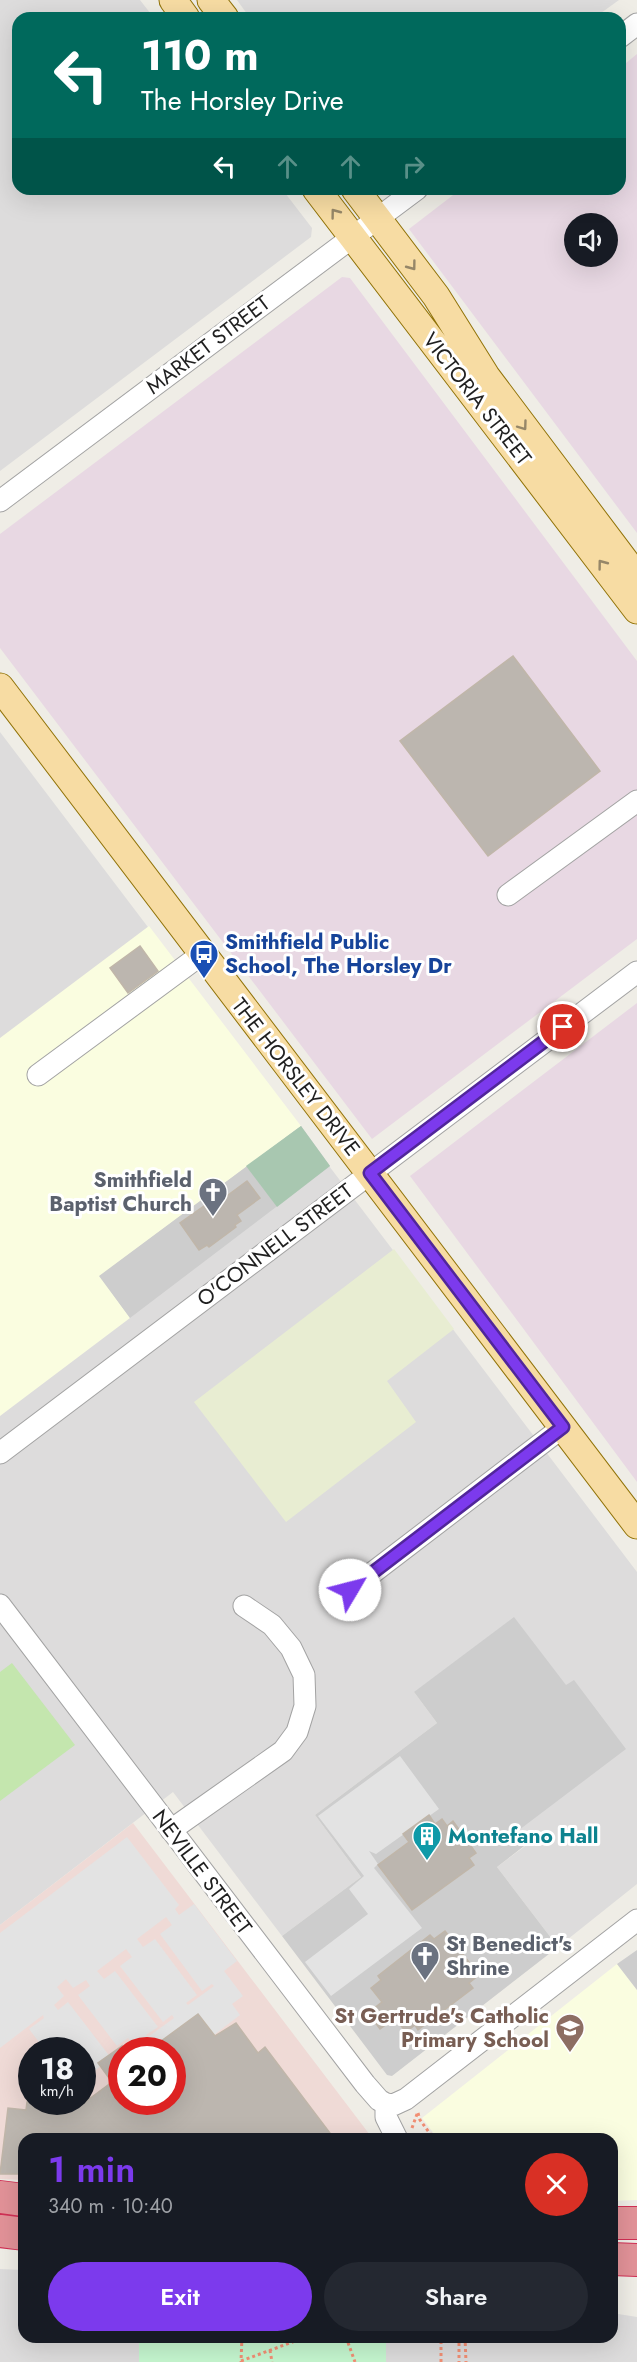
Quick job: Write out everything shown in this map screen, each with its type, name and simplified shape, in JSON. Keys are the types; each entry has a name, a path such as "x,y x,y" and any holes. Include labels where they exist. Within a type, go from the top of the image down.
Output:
{"highway":[{"path":"0,2197 18,2199"},
{"path":"618,2223 637,2223"},
{"path":"0,2231 18,2233"},
{"path":"618,2259 637,2260"}],"main road":[{"name":"VICTORIA STREET","path":"320,195 637,610"},
{"name":"VICTORIA STREET","path":"359,195 435,296 492,385 637,577"},
{"name":"THE HORSLEY DRIVE","path":"0,687 637,1525"}],"street":[{"name":"MARKET STREET","path":"0,501 409,195"},
{"path":"508,896 637,801"},
{"path":"38,1075 202,954"},
{"name":"O'CONNELL STREET","path":"0,1453 637,972"},
{"path":"350,1590 563,1427"},
{"name":"NEVILLE STREET","path":"0,1605 365,2084 379,2100 386,2104"},
{"path":"171,1830 283,1751 297,1732 305,1706 304,1675 291,1648 272,1625 244,1606"},
{"path":"396,2133 391,2131 386,2117 386,2104 393,2105 406,2098 637,1920"}],"path":[{"path":"409,2133 418,2113 430,2133"},
{"path":"242,2343 241,2361 289,2343"},
{"path":"348,2343 355,2362"},
{"path":"441,2343 441,2362"},
{"path":"459,2343 459,2362"},
{"path":"465,2343 466,2362"},
{"path":"270,2350 272,2362"}],"shaded area":[{"path":"0,0 140,0 149,12 12,12 12,195 287,195 312,228 311,237 0,471"},
{"path":"237,0 619,0 602,12 246,12"},
{"path":"637,54 637,533 409,229 453,195 626,195 626,63"},
{"path":"342,277 350,278 637,661 637,939 372,1139 0,648 0,534"},
{"path":"0,732 637,1572 637,1884 558,1947 497,1867 528,1844 518,1831 574,1681 567,1686 414,1692 437,1723 315,1815 361,1877 282,1936 173,1792 0,1925"},
{"path":"149,926 301,1126 100,1276 130,1318 0,1416 0,1038"},
{"path":"637,1003 637,1482 410,1176"},
{"path":"301,1126 330,1166 130,1318 99,1276"},
{"path":"301,1126 330,1166 277,1207 246,1166"},
{"path":"394,1249 454,1329 387,1381 416,1422 286,1522 194,1402"},
{"path":"514,1617 566,1685 574,1680 626,1749 519,1830 528,1843 497,1867 558,1947 392,2076 387,2075 282,1936 361,1877 315,1815 437,1723 414,1692"},
{"path":"400,1756 439,1809 376,1854 369,1851 378,1864 374,1868 422,1928 331,1996 305,1962 368,1914 349,1889 364,1876 318,1816"},
{"path":"133,1823 368,2133 18,2133 18,2180 0,2179 0,1925"},
{"path":"127,1837 179,1905 175,1909 179,1915 194,1904 237,1961 224,1971 243,1996 232,2004 240,2015 214,2035 198,2014 167,2037 148,2037 110,2037 78,1995 90,1986 86,1980 73,1988 66,1979 57,1987 64,1996 54,2005 58,2010 68,2002 95,2037 35,2037 29,2029 44,2018 43,2015 0,2048 0,1933","holes":["166,1917 172,1925 160,1934 202,1991 212,1984 214,1986 188,2005 186,2003 197,1995 155,1939 143,1947 137,1939","126,1949 132,1957 120,1966 163,2022 172,2015 174,2018 148,2037 146,2035 158,2027 115,1971 104,1979 97,1971"]},
{"path":"637,1950 637,1990 617,1964"},
{"name":"St Gertrude's Catholic Primary School","path":"617,1964 637,1990 637,2200 618,2201 618,2133 433,2133 422,2118"},
{"path":"96,2038 108,2054 108,2060 96,2070"},
{"path":"0,2269 18,2270 18,2343 139,2343 139,2362 0,2362"},
{"path":"618,2314 637,2317 637,2362 386,2362 386,2343 618,2343"}],"green space":[{"path":"12,1663 75,1745 0,1801 0,1672"},
{"path":"139,2343 386,2343 386,2362 139,2362"}],"building":[{"path":"513,656 600,771 488,856 400,741"},
{"path":"140,946 158,971 128,993 110,968"},
{"name":"Smithfield Baptist Church","path":"247,1181 260,1198 237,1215 241,1221 235,1225 236,1227 209,1247 207,1245 199,1250 180,1223 221,1194 224,1198"},
{"name":"Montefano Hall","path":"429,1815 435,1824 442,1819 447,1826 453,1821 476,1853 469,1858 474,1865 412,1910 378,1865 409,1842 403,1834"},
{"name":"St Benedict's Shrine","path":"445,1931 479,1975 469,1983 473,1988 418,2030 415,2025 406,2032 395,2018 380,2029 368,2013 382,2002 371,1988 381,1980 378,1976 430,1935 434,1939"},
{"path":"198,2014 215,2036 236,2023 258,2053 265,2047 330,2133 18,2133 18,2174 0,2174 8,2108 18,2109 18,2115 96,2115 96,2094 108,2085 108,2115 186,2115 186,2037 167,2037"},
{"path":"108,2056 108,2077 98,2063"}],"place":[{"name":"Smithfield Public School, The Horsley Dr","path":"204,980"},
{"name":"Smithfield Baptist Church","path":"213,1218"},
{"name":"Montefano Hall","path":"427,1862"},
{"name":"St Benedict's Shrine","path":"425,1982"},
{"name":"St Gertrude's Catholic Primary School","path":"570,2054"}],"route":[{"path":"350,1590 563,1427 370,1173 563,1027"}]}
